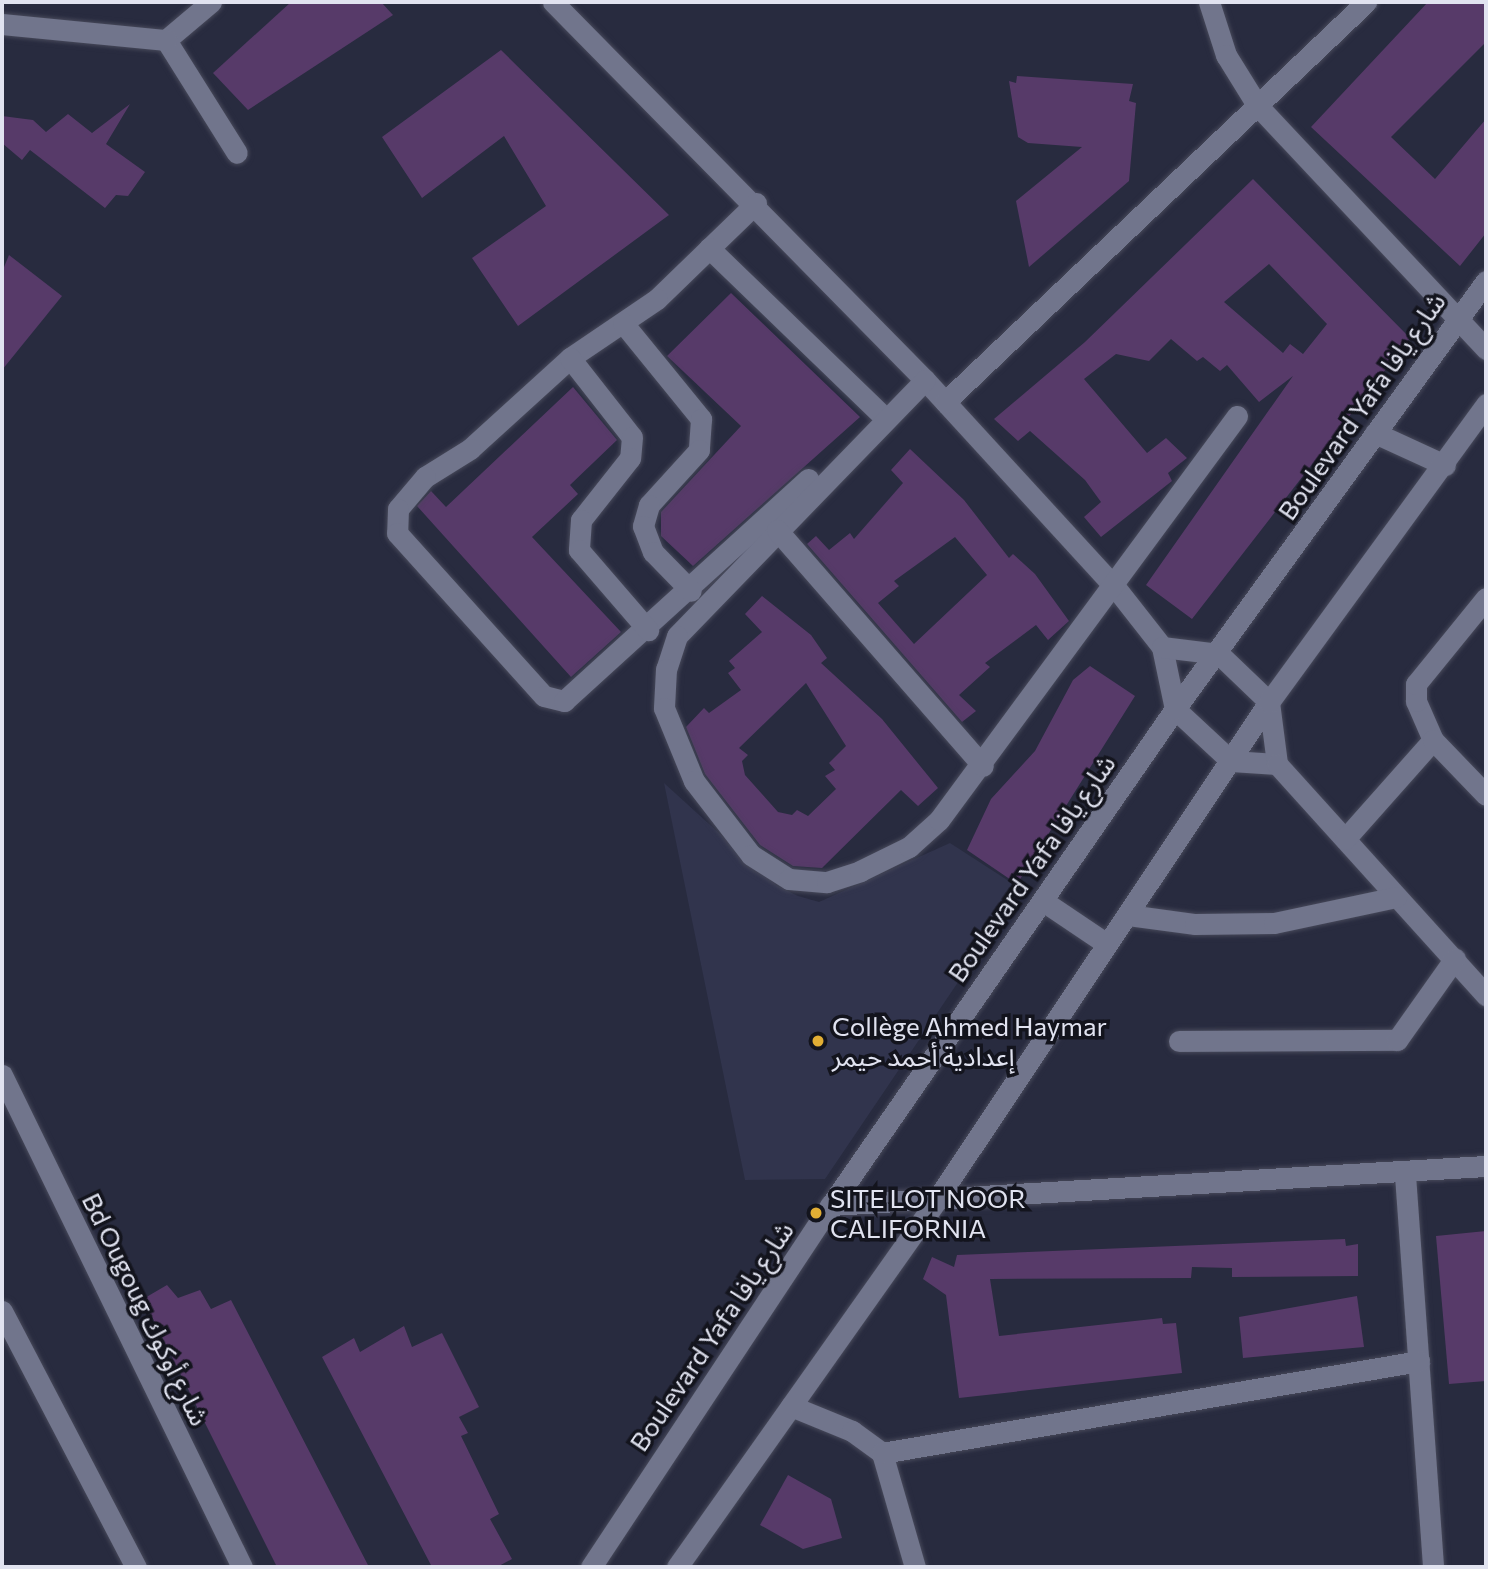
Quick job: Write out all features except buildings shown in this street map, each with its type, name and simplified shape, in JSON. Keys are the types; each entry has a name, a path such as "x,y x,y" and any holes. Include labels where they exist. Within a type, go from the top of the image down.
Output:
{"street":[{"path":"2,24 166,40 211,2"},
{"path":"553,2 755,203 922,377 1115,587 1162,647 1175,709 1231,761 1277,764"},
{"path":"1209,2 1226,55 1257,105 1454,320 1486,349"},
{"path":"945,402 1366,2"},
{"path":"166,40 237,153"},
{"path":"755,203 709,248 623,323 570,358 470,449 411,490 398,509 397,533 550,700 570,698 691,591 879,412 922,377"},
{"path":"709,248 879,412"},
{"name":"Boulevard Yafa شارع يافا","path":"591,1567 831,1205 1175,709 1219,654 1454,320 1486,281"},
{"path":"623,323 701,419 699,450 649,506 643,526 653,552 691,591"},
{"path":"570,358 632,437 630,458 581,520 579,550 648,630"},
{"path":"922,377 677,636 666,669 664,708 675,745 751,855 789,879 827,882 860,870 909,846 983,766 1237,416"},
{"path":"677,1567 935,1202 1269,702 1445,465 1486,404"},
{"path":"1375,433 1445,465"},
{"path":"777,530 983,766"},
{"path":"1486,598 1416,684 1416,701 1433,740 1486,795"},
{"path":"1162,647 1219,654 1269,702 1277,764 1396,897 1455,958 1486,996"},
{"path":"1345,839 1433,740"},
{"path":"1128,915 1195,925 1274,923 1396,897"},
{"path":"1043,901 1107,944"},
{"path":"1179,1041 1397,1040 1455,958"},
{"name":"Bd Ougoug شارع أوكوك","path":"2,1075 242,1567"},
{"path":"831,1205 935,1202 1405,1175 1486,1166"},
{"path":"1405,1175 1433,1567"},
{"path":"2,1311 136,1567"},
{"path":"883,1453 1419,1360"},
{"path":"791,1406 852,1430 883,1453 915,1567"}],"shaded area":[{"name":"Collège Ahmed Haymar إعدادية أحمد حيمر","path":"664,783 776,885 798,896 819,902 950,843 1021,889 825,1179 745,1180"}],"place":[{"name":"Collège Ahmed Haymar إعدادية أحمد حيمر","path":"818,1041"},
{"name":"SITE LOT NOOR CALIFORNIA","path":"816,1213"}]}
